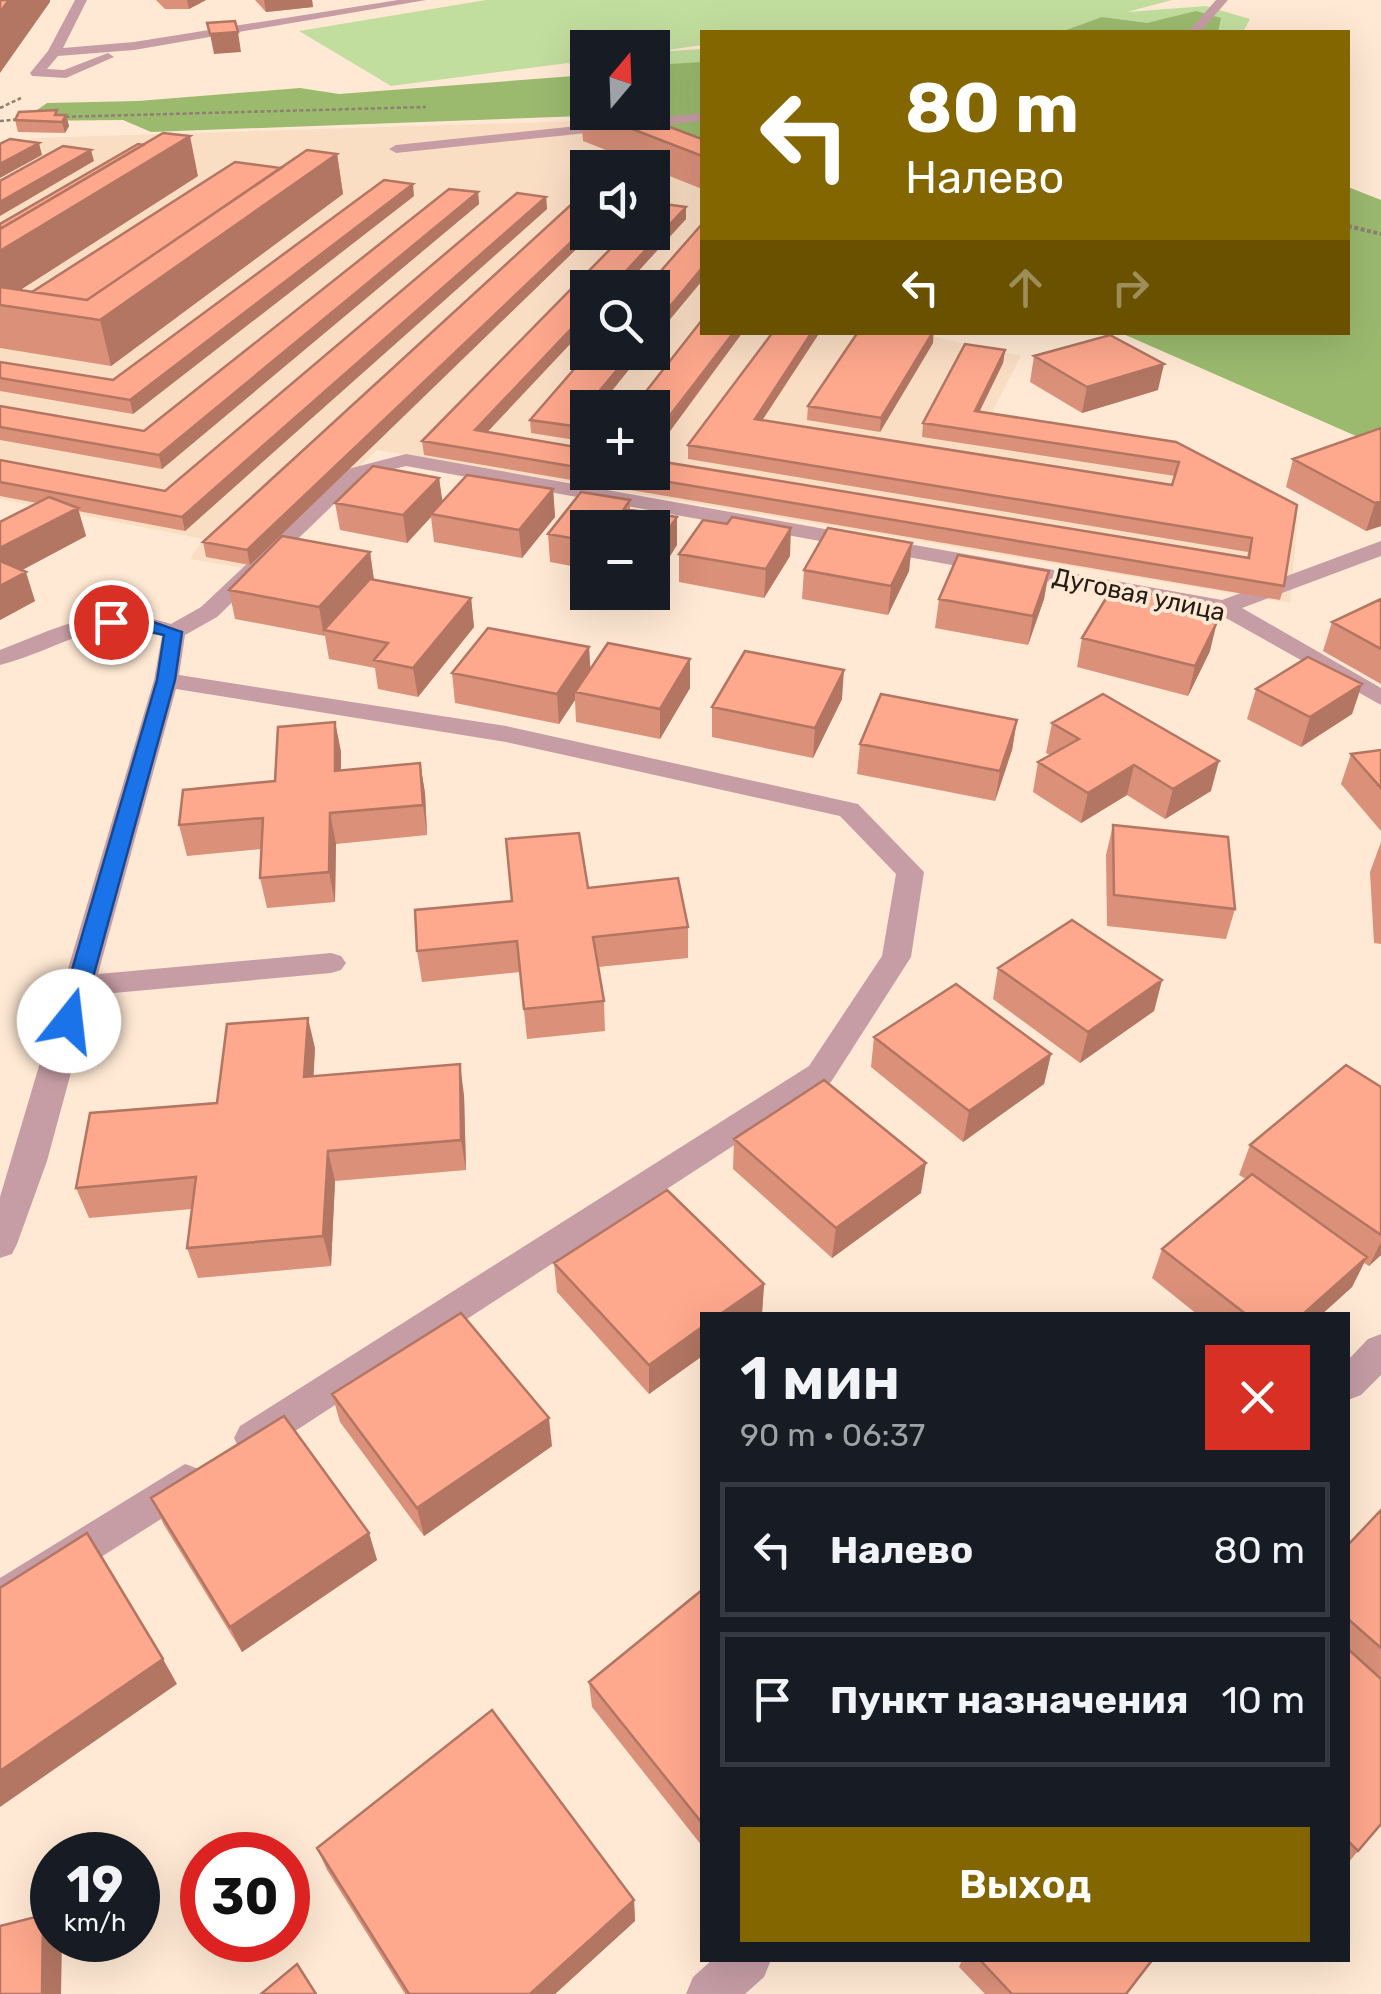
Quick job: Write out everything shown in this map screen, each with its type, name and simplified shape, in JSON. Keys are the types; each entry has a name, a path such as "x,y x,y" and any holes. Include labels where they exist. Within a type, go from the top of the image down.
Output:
{"street":[{"path":"81,0 54,52 37,74 66,74 134,46"},
{"path":"348,0 364,9"},
{"path":"54,52 134,46 420,0"},
{"path":"1196,30 1222,0"},
{"path":"396,149 700,117"},
{"name":"Дуговая улица","path":"174,632 209,612 355,473 406,460 1224,607 1381,698"},
{"path":"1224,607 1381,548"},
{"path":"0,658 90,624 133,620 174,632 166,680 30,1161 0,1244"},
{"path":"0,1600 820,1074 896,957 910,872 849,810 506,734 166,680"},
{"path":"79,986 331,963"},
{"path":"1350,1382 1381,1350"},
{"path":"710,1994 744,1962"}],"path":[{"path":"54,117 428,108"},
{"path":"0,121 36,118"},
{"path":"1350,226 1381,234"}],"shaded area":[{"path":"570,121 570,130 637,130 700,151 700,335 927,335 1021,356 988,420 1174,447 1298,516 1290,603 616,490 670,490 670,390 570,390 570,482 377,450 248,569 190,559 203,539 0,499 0,155 33,138"}],"green space":[{"path":"486,0 1172,0 1127,12 1206,6 1250,19 1244,30 700,30 700,45 670,50 670,30 570,30 570,65 391,86 299,31"},
{"path":"1196,11 1221,18 1218,30 1066,30 1102,17 1147,23"},
{"path":"700,49 700,150 670,126 670,51"},
{"path":"700,62 700,151 647,130 670,130 670,64"},
{"path":"570,76 570,116 151,132 123,120 21,121 47,103 138,101 300,88 339,94"},
{"path":"1350,188 1381,200 1381,447 1126,335 1350,335"}],"building":[{"path":"235,21 238,32 210,34 207,23"},
{"path":"57,110 55,115 66,115 62,122 15,120 19,112"},
{"path":"670,127 700,138 700,155 635,130"},
{"path":"163,133 190,136 0,251 0,229"},
{"path":"10,139 39,143 0,164 0,144"},
{"path":"138,144 143,145 0,229 0,224"},
{"path":"63,146 91,150 0,202 0,181"},
{"path":"307,150 337,154 100,320 0,305 0,287 87,300"},
{"path":"235,162 281,168 87,300 32,292"},
{"path":"384,180 413,184 130,400 0,378 0,362 113,380"},
{"path":"449,189 478,192 159,455 0,427 0,406 144,431"},
{"path":"517,193 546,197 182,517 0,482 0,460 165,491"},
{"path":"670,205 686,207 670,224"},
{"path":"570,206 570,243 247,550 203,542"},
{"path":"700,226 700,270 670,306 670,270 662,270"},
{"path":"609,250 646,250 627,270 590,270"},
{"path":"570,290 570,330 475,430 570,446 570,466 422,441"},
{"path":"700,323 700,335 732,335 670,416 670,390 647,390 663,370 670,370 670,361"},
{"path":"771,335 810,335 755,419 1172,485 1179,462 923,423 965,344 1005,350 975,411 1176,442 1297,505 1284,586 670,482 670,463 1249,558 1252,538 688,445"},
{"path":"856,335 931,335 881,418 808,406"},
{"path":"1110,335 1164,364 1087,387 1034,356"},
{"path":"573,370 617,370 600,390 570,390 570,426 530,420"},
{"path":"1381,428 1381,501 1375,503 1293,459"},
{"path":"373,466 439,478 403,515 335,503"},
{"path":"467,475 553,489 519,530 431,514"},
{"path":"581,492 630,500 624,509 631,510 570,510 570,538 548,534"},
{"path":"49,497 78,508 0,548 0,522"},
{"path":"732,517 791,528 766,569 679,554 703,520 727,524"},
{"path":"828,528 912,543 891,586 804,570"},
{"path":"282,536 370,552 319,607 229,590"},
{"path":"958,555 1049,571 1033,616 939,599"},
{"path":"0,561 26,572 0,586"},
{"path":"370,579 471,598 413,668 374,660 388,643 324,630"},
{"path":"1137,590 1187,602 1181,613 1217,622 1195,666 1082,638 1108,595 1131,601"},
{"path":"1381,599 1381,649 1332,622"},
{"path":"488,628 589,647 557,694 452,673"},
{"path":"608,643 690,659 660,709 575,692"},
{"path":"745,651 844,670 815,728 712,707"},
{"path":"1308,657 1362,684 1310,717 1256,689"},
{"path":"881,694 1017,720 1000,771 860,744"},
{"path":"1103,694 1219,761 1173,789 1134,765 1088,793 1038,762 1079,739 1052,723"},
{"path":"335,722 335,771 420,763 423,805 330,813 329,872 260,878 263,818 179,825 183,790 275,781 278,727"},
{"path":"1381,750 1381,788 1351,754"},
{"path":"1113,825 1228,837 1235,909 1114,895"},
{"path":"579,833 588,888 678,878 688,927 593,937 604,1001 524,1009 517,941 417,951 415,910 512,901 506,839"},
{"path":"1072,920 1162,980 1088,1032 998,968"},
{"path":"956,984 1051,1054 969,1111 874,1037"},
{"path":"308,1018 304,1077 460,1064 461,1140 328,1151 323,1236 187,1248 196,1177 76,1188 90,1113 217,1103 227,1024"},
{"path":"1346,1065 1381,1087 1381,1235 1250,1145"},
{"path":"824,1080 926,1163 836,1228 734,1139"},
{"path":"1252,1174 1367,1257 1305,1312 1243,1312 1162,1249"},
{"path":"667,1190 764,1284 723,1312 700,1312 700,1328 649,1365 554,1263"},
{"path":"461,1313 549,1418 417,1508 332,1394"},
{"path":"284,1416 369,1533 230,1627 151,1498"},
{"path":"1381,1510 1381,1648 1350,1621 1350,1543"},
{"path":"87,1533 163,1659 0,1771 0,1588"},
{"path":"700,1592 700,1821 589,1682"},
{"path":"1350,1651 1381,1679 1381,1824 1358,1851 1350,1843"},
{"path":"492,1710 634,1900 530,1994 409,1994 317,1848"},
{"path":"30,1918 30,1962 42,1962 42,1994 0,1994 0,1926"},
{"path":"982,1962 1150,1962 1126,1994 1012,1994"},
{"path":"297,1964 316,1994 261,1994"}],"route":[{"path":"69,1021 166,680 174,632 133,620 111,622"}]}
